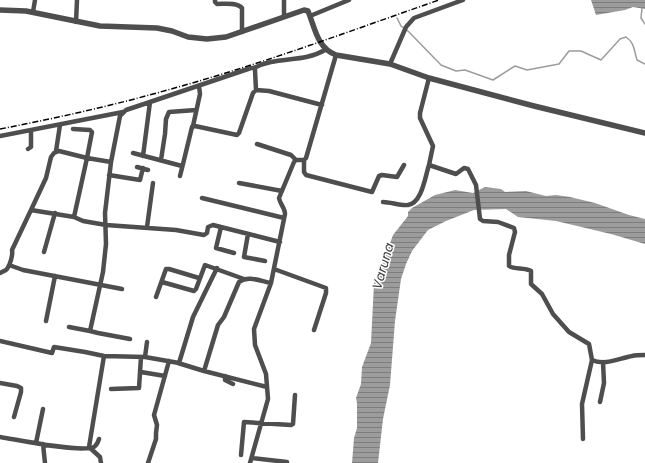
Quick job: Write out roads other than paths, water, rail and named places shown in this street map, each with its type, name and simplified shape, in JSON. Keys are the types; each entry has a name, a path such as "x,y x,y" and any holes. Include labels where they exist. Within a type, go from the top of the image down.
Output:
{"street":[{"path":"33,12 35,0"},
{"path":"76,22 77,0"},
{"path":"215,0 217,4 237,4 241,6 242,32"},
{"path":"284,0 284,16"},
{"path":"310,16 349,0"},
{"path":"390,64 405,29 414,18 463,0"},
{"path":"0,10 33,12 76,22 115,27 156,28 200,39 216,39 242,32 304,10 308,11 320,42 325,50 336,55 390,64 430,78 534,106 645,133"},
{"path":"0,136 123,112 254,68 267,62 316,55 325,50"},
{"path":"336,55 306,158 304,160 304,172 306,175 369,191 374,190 379,176 397,177 404,165"},
{"path":"193,126 237,134 253,93 256,90 254,68"},
{"path":"383,202 409,205 419,198 433,146 421,121 420,113 430,78"},
{"path":"180,176 200,94 199,86"},
{"path":"256,90 269,91 322,105"},
{"path":"143,156 150,102"},
{"path":"161,160 166,119 169,112 196,110"},
{"path":"90,330 103,277 106,225 105,213 110,162 119,118 123,112"},
{"path":"0,273 6,270 9,265 13,254 12,250 46,178 51,157 56,152 60,125"},
{"path":"74,129 90,130 92,132 74,217"},
{"path":"28,149 31,147 31,130"},
{"path":"257,144 291,155 296,160 304,160"},
{"path":"56,152 110,162"},
{"path":"133,154 180,166 183,164"},
{"path":"287,462 251,461 267,404 266,374 255,345 254,329 271,283 280,242 285,211 279,198 296,160"},
{"path":"429,165 456,174 466,168 476,182 480,219 483,221 498,222 514,228 515,232 508,255 509,266 512,268 528,269 531,271 530,284 542,294 553,314 569,332 589,344 592,360 582,404 583,439"},
{"path":"109,175 140,180 146,169 137,167"},
{"path":"147,227 153,183"},
{"path":"239,183 282,191"},
{"path":"202,198 284,218"},
{"path":"31,210 55,213 74,217 83,221 106,225 181,230 204,235 207,233 210,226 280,242"},
{"path":"44,252 55,213"},
{"path":"221,228 216,248 234,253"},
{"path":"248,234 244,257 265,261"},
{"path":"9,265 16,268 122,289"},
{"path":"162,282 194,291 204,265 217,268 244,279"},
{"path":"178,363 180,362 193,317 217,268"},
{"path":"156,297 165,270 167,269 200,278"},
{"path":"274,269 326,288 326,293 314,330"},
{"path":"46,321 55,276"},
{"path":"204,372 218,325 224,317 239,282 250,278 271,283"},
{"path":"69,326 130,339"},
{"path":"0,341 52,352 54,347 104,356 143,357 178,363 204,372 267,387"},
{"path":"111,389 140,388 143,357 147,342"},
{"path":"592,360 595,362 603,362 645,355"},
{"path":"89,447 104,356"},
{"path":"148,463 156,439 157,425 154,415 169,362"},
{"path":"600,402 604,383 603,362"},
{"path":"141,372 165,376"},
{"path":"224,376 225,380 233,384"},
{"path":"0,389 1,384 21,388 14,418"},
{"path":"241,455 244,422 261,424 293,424 295,395"},
{"path":"36,443 43,409"},
{"path":"0,436 68,448 96,446 99,439"},
{"path":"43,444 45,463"},
{"path":"89,447 100,457 101,463"}],"water":[{"path":"591,0 645,0 645,9 633,7 625,10 596,15"},
{"name":"Varuna","path":"485,187 501,189 505,192 526,191 546,196 556,195 570,197 595,203 645,219 645,244 556,221 518,217 506,209 474,210 428,230 412,251 401,279 395,321 390,385 383,419 378,463 352,463 354,438 357,428 356,398 361,384 362,367 371,343 374,283 393,235 408,216 408,212 412,208 435,195 455,190 473,193"}],"waterway":[{"path":"642,8 641,18 645,24"},
{"path":"397,18 401,26 409,32 441,65 456,71 465,70 493,80 515,66 527,70 559,64 569,51 581,51 601,60 620,39 626,37 633,45 637,60 645,64"}],"railway":[{"path":"0,129 107,106 205,79 306,47 439,0"}]}
